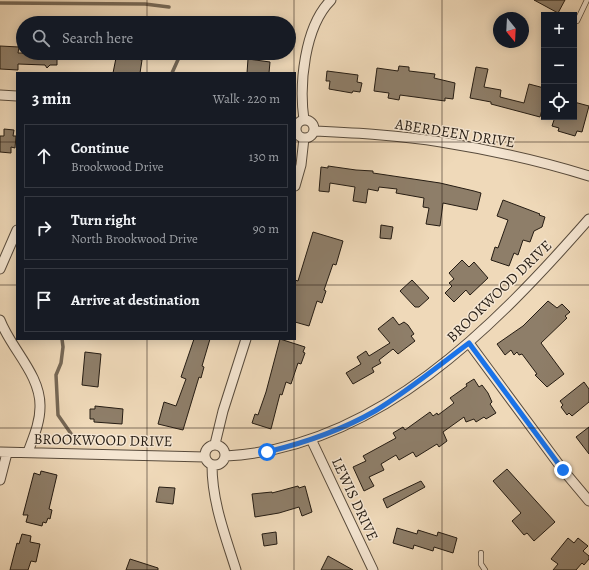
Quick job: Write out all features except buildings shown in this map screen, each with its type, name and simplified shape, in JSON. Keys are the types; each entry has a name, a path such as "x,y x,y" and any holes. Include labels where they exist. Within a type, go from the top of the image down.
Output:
{"street":[{"path":"304,120 302,105 306,57 318,17 331,0"},
{"path":"0,95 16,96"},
{"path":"304,120 312,123 314,131 311,137 304,138 300,136 296,129 304,120"},
{"name":"ABERDEEN DRIVE","path":"314,131 368,134 440,142 500,153 589,176"},
{"path":"296,182 304,138"},
{"name":"BROOKWOOD DRIVE","path":"226,456 267,452 311,439 335,430 374,411 409,388 469,343 526,287 589,219"},
{"path":"0,270 16,232"},
{"path":"0,320 37,387 40,407 37,427 28,452"},
{"path":"215,444 223,448 226,456 219,464 212,465 208,463 205,457 208,448 215,444 223,412 246,340"},
{"path":"469,343 563,470 589,501"},
{"name":"LEWIS DRIVE","path":"311,439 373,570"},
{"path":"0,480 4,452"},
{"name":"BROOKWOOD DRIVE","path":"4,452 205,457"},
{"path":"212,465 213,492 221,526 236,570"}],"lane":[{"path":"577,21 587,0"},
{"path":"481,553 481,564 485,570"}],"waterway":[{"path":"0,3 145,4 169,7"},
{"path":"172,72 178,60"},
{"path":"62,340 63,347 61,363 56,375 58,415 74,438"}],"route":[{"path":"267,452 286,448 335,430 374,411 409,388 469,343 563,470"}]}
